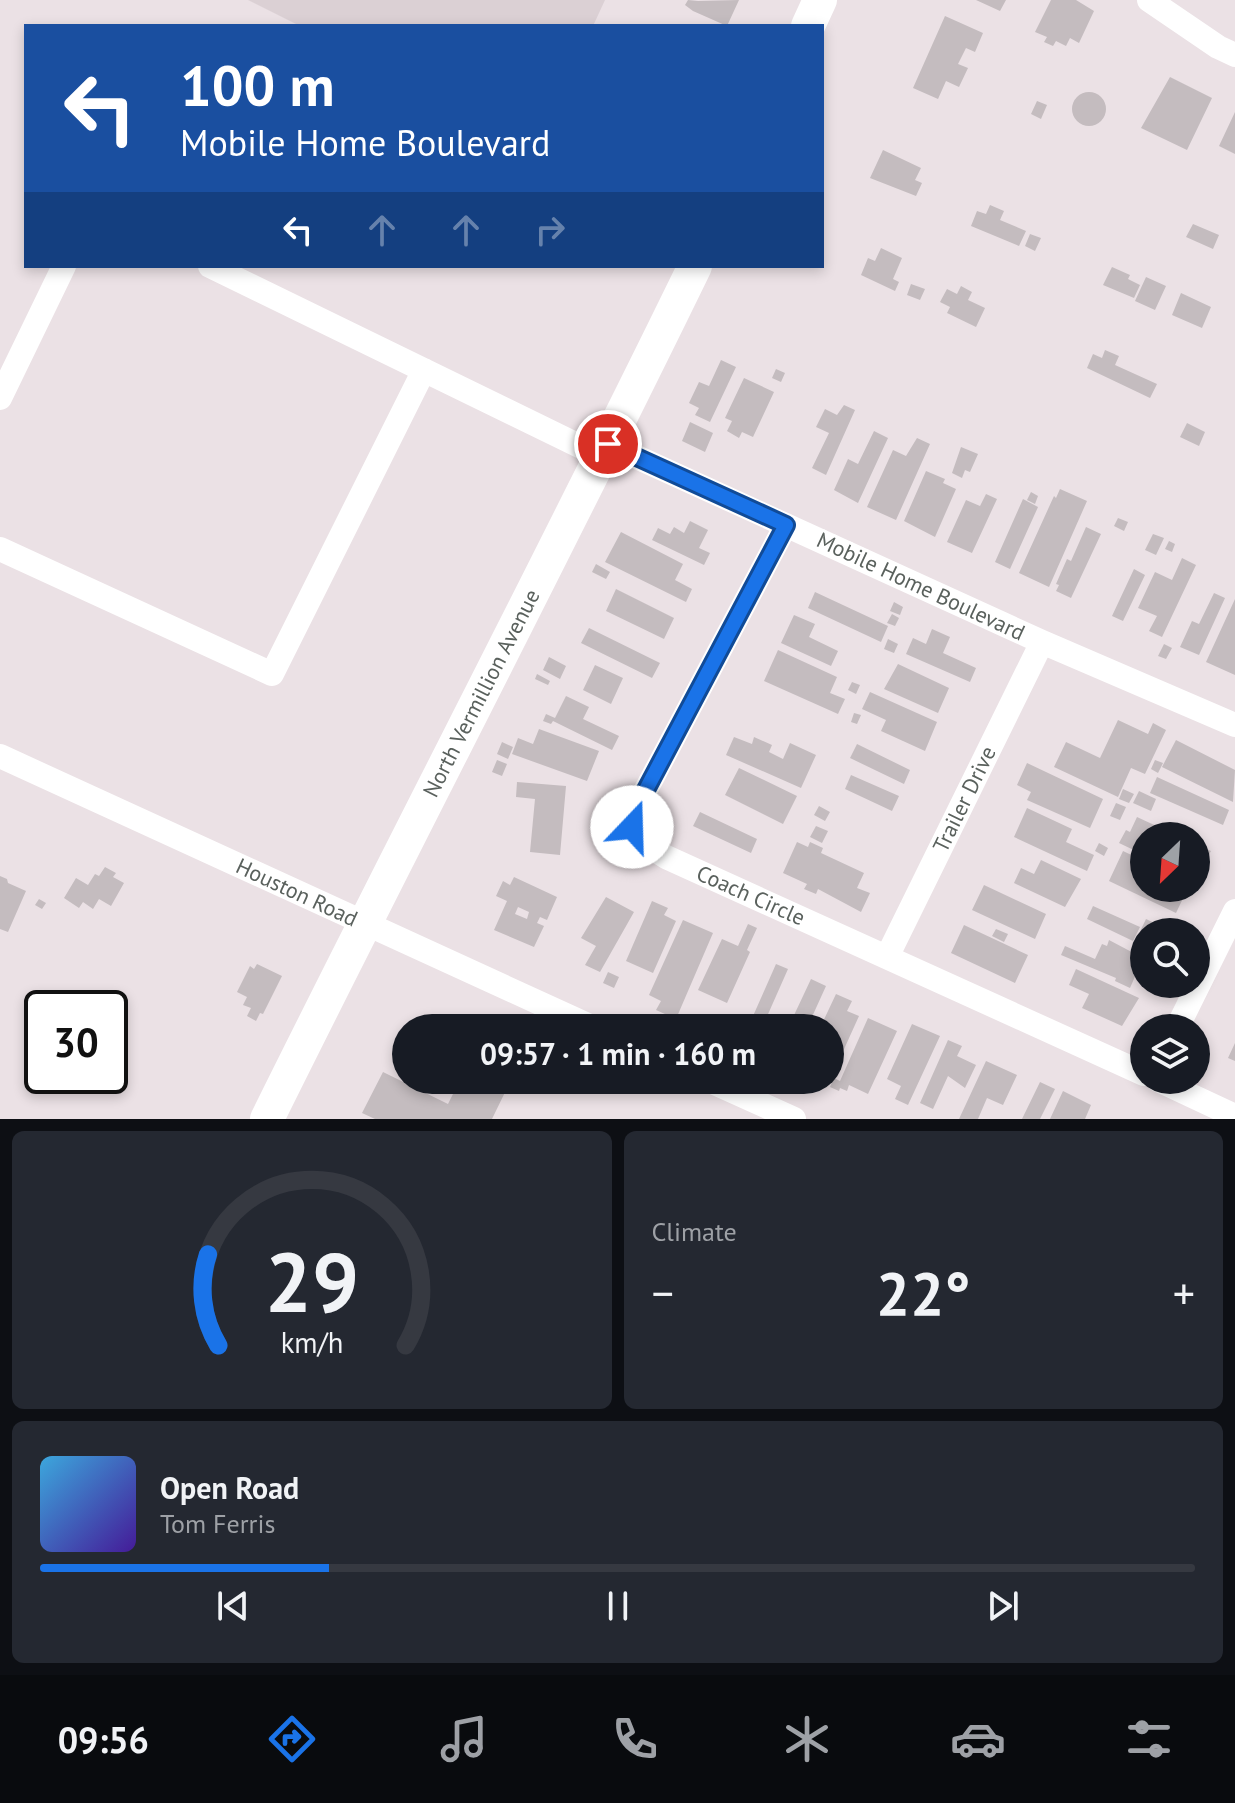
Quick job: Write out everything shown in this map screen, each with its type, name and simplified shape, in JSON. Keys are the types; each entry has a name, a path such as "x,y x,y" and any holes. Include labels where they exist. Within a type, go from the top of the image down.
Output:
{"street":[{"path":"809,24 820,0"},
{"path":"1149,0 1218,47 1235,55"},
{"path":"0,398 63,268"},
{"name":"Mobile Home Boulevard","path":"214,268 424,370 786,525 1042,642 1235,725"},
{"name":"North Vermillion Avenue","path":"267,1119 694,268"},
{"path":"0,549 272,674 424,370"},
{"name":"Coach Circle","path":"786,525 640,801 632,827 636,837 666,857 1130,1068"},
{"name":"Trailer Drive","path":"887,957 1042,642"},
{"name":"Houston Road","path":"0,756 563,1014"},
{"path":"1184,1014 1235,911"},
{"path":"739,1094 794,1119"},
{"path":"1188,1094 1235,1116"}],"shaded area":[{"path":"248,0 605,0 594,24 296,24"}],"building":[{"path":"688,0 739,0 728,24 685,5"},
{"path":"976,0 1006,0 1000,11"},
{"path":"1051,0 1076,0 1094,11 1079,43 1070,38 1066,46 1056,41 1053,46 1044,42 1047,37 1035,32"},
{"path":"945,16 983,33 975,52 966,48 958,64 968,68 959,87 946,81 938,99 913,88"},
{"path":"1170,77 1212,98 1187,150 1141,128"},
{"path":"1089,92 1101,97 1106,109 1101,121 1089,126 1077,121 1072,109 1077,97"},
{"path":"1037,101 1047,105 1041,119 1031,114"},
{"path":"1235,112 1235,154 1219,146"},
{"path":"883,150 921,168 915,180 922,183 916,196 870,178"},
{"path":"990,205 1004,211 1000,220 1026,231 1019,246 971,226 977,211 986,214"},
{"path":"1193,224 1219,235 1213,249 1186,237"},
{"path":"1030,234 1041,238 1035,251 1025,246"},
{"path":"881,248 902,258 893,279 899,282 895,291 861,275 868,258 875,261"},
{"path":"1112,267 1130,275 1128,279 1140,285 1134,298 1103,285"},
{"path":"1146,277 1166,286 1155,310 1135,301"},
{"path":"911,284 925,289 920,300 907,295"},
{"path":"961,286 972,292 968,300 985,308 976,327 947,313 950,307 940,302 947,289 957,294"},
{"path":"1181,293 1211,307 1202,328 1172,315"},
{"path":"1105,350 1119,356 1115,365 1157,384 1150,398 1087,368 1093,354 1102,358"},
{"path":"721,360 736,367 710,422 695,415 699,408 689,403 699,382 709,386"},
{"path":"776,369 785,373 781,382 772,378"},
{"path":"744,378 774,392 753,437 742,432 739,438 727,431 732,421 725,418"},
{"path":"844,405 855,410 826,475 812,468 829,433 816,427 825,409 837,415"},
{"path":"690,422 713,433 705,452 682,441"},
{"path":"1187,423 1205,432 1199,446 1180,437"},
{"path":"874,431 888,438 858,503 834,490 848,459 858,464"},
{"path":"917,438 930,444 896,520 867,507 893,450 906,456"},
{"path":"961,447 978,454 970,472 965,470 962,478 952,473"},
{"path":"926,471 945,479 943,483 956,489 935,537 904,521"},
{"path":"1060,489 1087,501 1049,587 1019,573"},
{"path":"1031,492 1038,496 1035,504 1027,500"},
{"path":"986,494 997,499 972,553 947,542 966,500 980,506"},
{"path":"1023,499 1038,507 1010,569 995,562"},
{"path":"1118,518 1128,522 1124,531 1114,526"},
{"path":"690,521 708,530 699,548 710,553 704,565 652,540 658,528 670,534 674,527 684,533"},
{"path":"1086,527 1101,534 1071,598 1056,591 1059,585 1056,584 1067,559 1071,561"},
{"path":"621,532 683,564 675,580 692,589 686,602 605,562"},
{"path":"1153,534 1164,538 1156,555 1145,550"},
{"path":"1169,541 1175,544 1172,552 1165,549"},
{"path":"1182,558 1196,565 1162,637 1149,631 1157,616 1138,608 1155,572 1172,580"},
{"path":"596,564 610,572 606,579 592,572"},
{"path":"1134,569 1145,575 1123,621 1112,616"},
{"path":"616,589 674,618 664,639 606,611"},
{"path":"815,592 888,626 881,642 808,608"},
{"path":"1214,593 1225,598 1199,655 1180,647 1192,621 1199,624"},
{"path":"1235,599 1235,675 1206,662"},
{"path":"894,602 903,607 900,615 890,611"},
{"path":"892,614 899,618 895,626 887,623"},
{"path":"794,615 815,624 809,637 838,651 831,666 781,643"},
{"path":"589,628 660,663 652,678 581,643"},
{"path":"932,629 950,637 943,653 976,668 970,682 906,654 913,638 926,644"},
{"path":"888,639 898,644 894,653 884,649"},
{"path":"1164,644 1172,648 1166,659 1158,656"},
{"path":"778,650 837,677 830,693 845,699 838,714 764,681"},
{"path":"549,657 566,666 560,679 543,670"},
{"path":"898,664 949,688 938,713 884,689"},
{"path":"595,665 623,678 611,704 583,690"},
{"path":"537,674 550,681 548,685 535,679"},
{"path":"852,682 860,685 856,694 848,690"},
{"path":"870,692 937,722 925,751 881,731 886,720 862,709"},
{"path":"566,696 589,707 583,719 619,736 612,750 553,721 551,724 543,721 546,714 555,718"},
{"path":"854,713 861,715 857,724 851,722"},
{"path":"1118,720 1148,734 1153,723 1166,730 1145,774 1131,768 1118,797 1054,767 1066,742 1100,758"},
{"path":"539,729 599,751 587,781 512,754 518,738 533,744"},
{"path":"734,737 752,744 754,737 772,745 769,752 783,759 790,743 816,755 801,788 726,755"},
{"path":"1176,740 1235,770 1233,802 1162,767"},
{"path":"502,742 513,747 508,759 497,754"},
{"path":"857,744 910,770 904,784 850,758"},
{"path":"497,760 507,764 502,776 492,772"},
{"path":"1155,760 1163,763 1158,773 1151,769"},
{"path":"1027,763 1103,799 1090,828 1027,800 1031,792 1017,785"},
{"path":"739,768 797,796 783,824 725,795"},
{"path":"851,775 899,796 892,811 845,789"},
{"path":"1157,777 1229,810 1223,825 1150,793"},
{"path":"517,782 566,786 560,855 530,852 535,799 516,797"},
{"path":"1123,789 1134,794 1129,803 1119,799"},
{"path":"1139,791 1156,799 1151,811 1133,803"},
{"path":"1116,803 1126,807 1120,820 1110,816"},
{"path":"819,806 830,812 825,821 814,815"},
{"path":"1027,808 1072,829 1066,842 1094,855 1087,871 1014,837"},
{"path":"700,812 757,839 751,853 693,826"},
{"path":"816,826 828,831 822,843 810,837"},
{"path":"1126,830 1130,832 1130,848 1119,843"},
{"path":"797,842 808,847 810,842 823,848 821,853 864,873 857,888 870,893 861,912 818,889 816,894 804,889 807,884 783,873"},
{"path":"1099,843 1108,848 1104,856 1095,851"},
{"path":"1123,851 1130,854 1130,891 1109,881"},
{"path":"1041,860 1081,879 1065,907 1014,883 1021,868 1034,874"},
{"path":"105,867 116,873 113,877 124,883 111,906 99,899 93,909 83,902 79,908 64,898 76,878 88,885 95,874 99,876"},
{"path":"0,876 26,891 8,932 0,929"},
{"path":"514,877 557,897 547,920 540,917 537,923 544,926 534,947 494,930 507,901 496,896 503,881 510,885","holes":["518,907 529,912 527,919 515,914"]},
{"path":"984,885 1046,914 1035,939 972,910"},
{"path":"606,897 634,912 600,972 585,965 596,946 581,938"},
{"path":"39,899 46,903 42,909 35,905"},
{"path":"652,901 668,908 664,915 676,921 653,973 626,961"},
{"path":"1153,902 1181,902 1176,913"},
{"path":"1093,906 1130,923 1130,940 1087,919"},
{"path":"683,920 713,933 678,1014 656,1010 661,1001 649,995"},
{"path":"748,924 757,928 747,950 750,952 727,1003 698,990 722,939 738,946"},
{"path":"964,925 1028,955 1015,983 951,953"},
{"path":"996,929 1008,934 1004,942 992,936"},
{"path":"1109,940 1130,951 1130,988 1115,981 1116,978 1061,955 1065,946 1095,959 1102,944 1107,946"},
{"path":"257,964 282,976 263,1014 260,1013 256,1021 247,1016 251,1008 243,1005 247,997 237,992 250,966 254,969"},
{"path":"776,964 788,969 768,1014 754,1014"},
{"path":"1076,969 1130,994 1130,998 1139,998 1122,1026 1082,1008 1089,994 1069,985"},
{"path":"608,972 619,977 614,988 603,983"},
{"path":"811,979 826,986 813,1014 795,1014"},
{"path":"836,994 852,1001 847,1011 859,1016 844,1049 844,1014 827,1014"},
{"path":"868,1018 897,1031 868,1094 849,1085 847,1091 844,1090 844,1072"},
{"path":"912,1024 940,1036 908,1105 895,1099 901,1086 887,1079"},
{"path":"948,1040 962,1046 957,1056 976,1065 965,1088 948,1076 933,1109 920,1103"},
{"path":"1235,1043 1235,1061 1228,1058"},
{"path":"986,1061 1017,1075 1003,1105 987,1098 978,1119 959,1119"},
{"path":"383,1072 392,1076 392,1094 428,1094 448,1104 453,1094 504,1094 492,1119 375,1119 362,1113"},
{"path":"1040,1082 1055,1089 1040,1119 1022,1119"},
{"path":"1063,1091 1091,1105 1085,1119 1050,1119"}],"route":[{"path":"608,444 786,525 640,801 632,827"}]}
